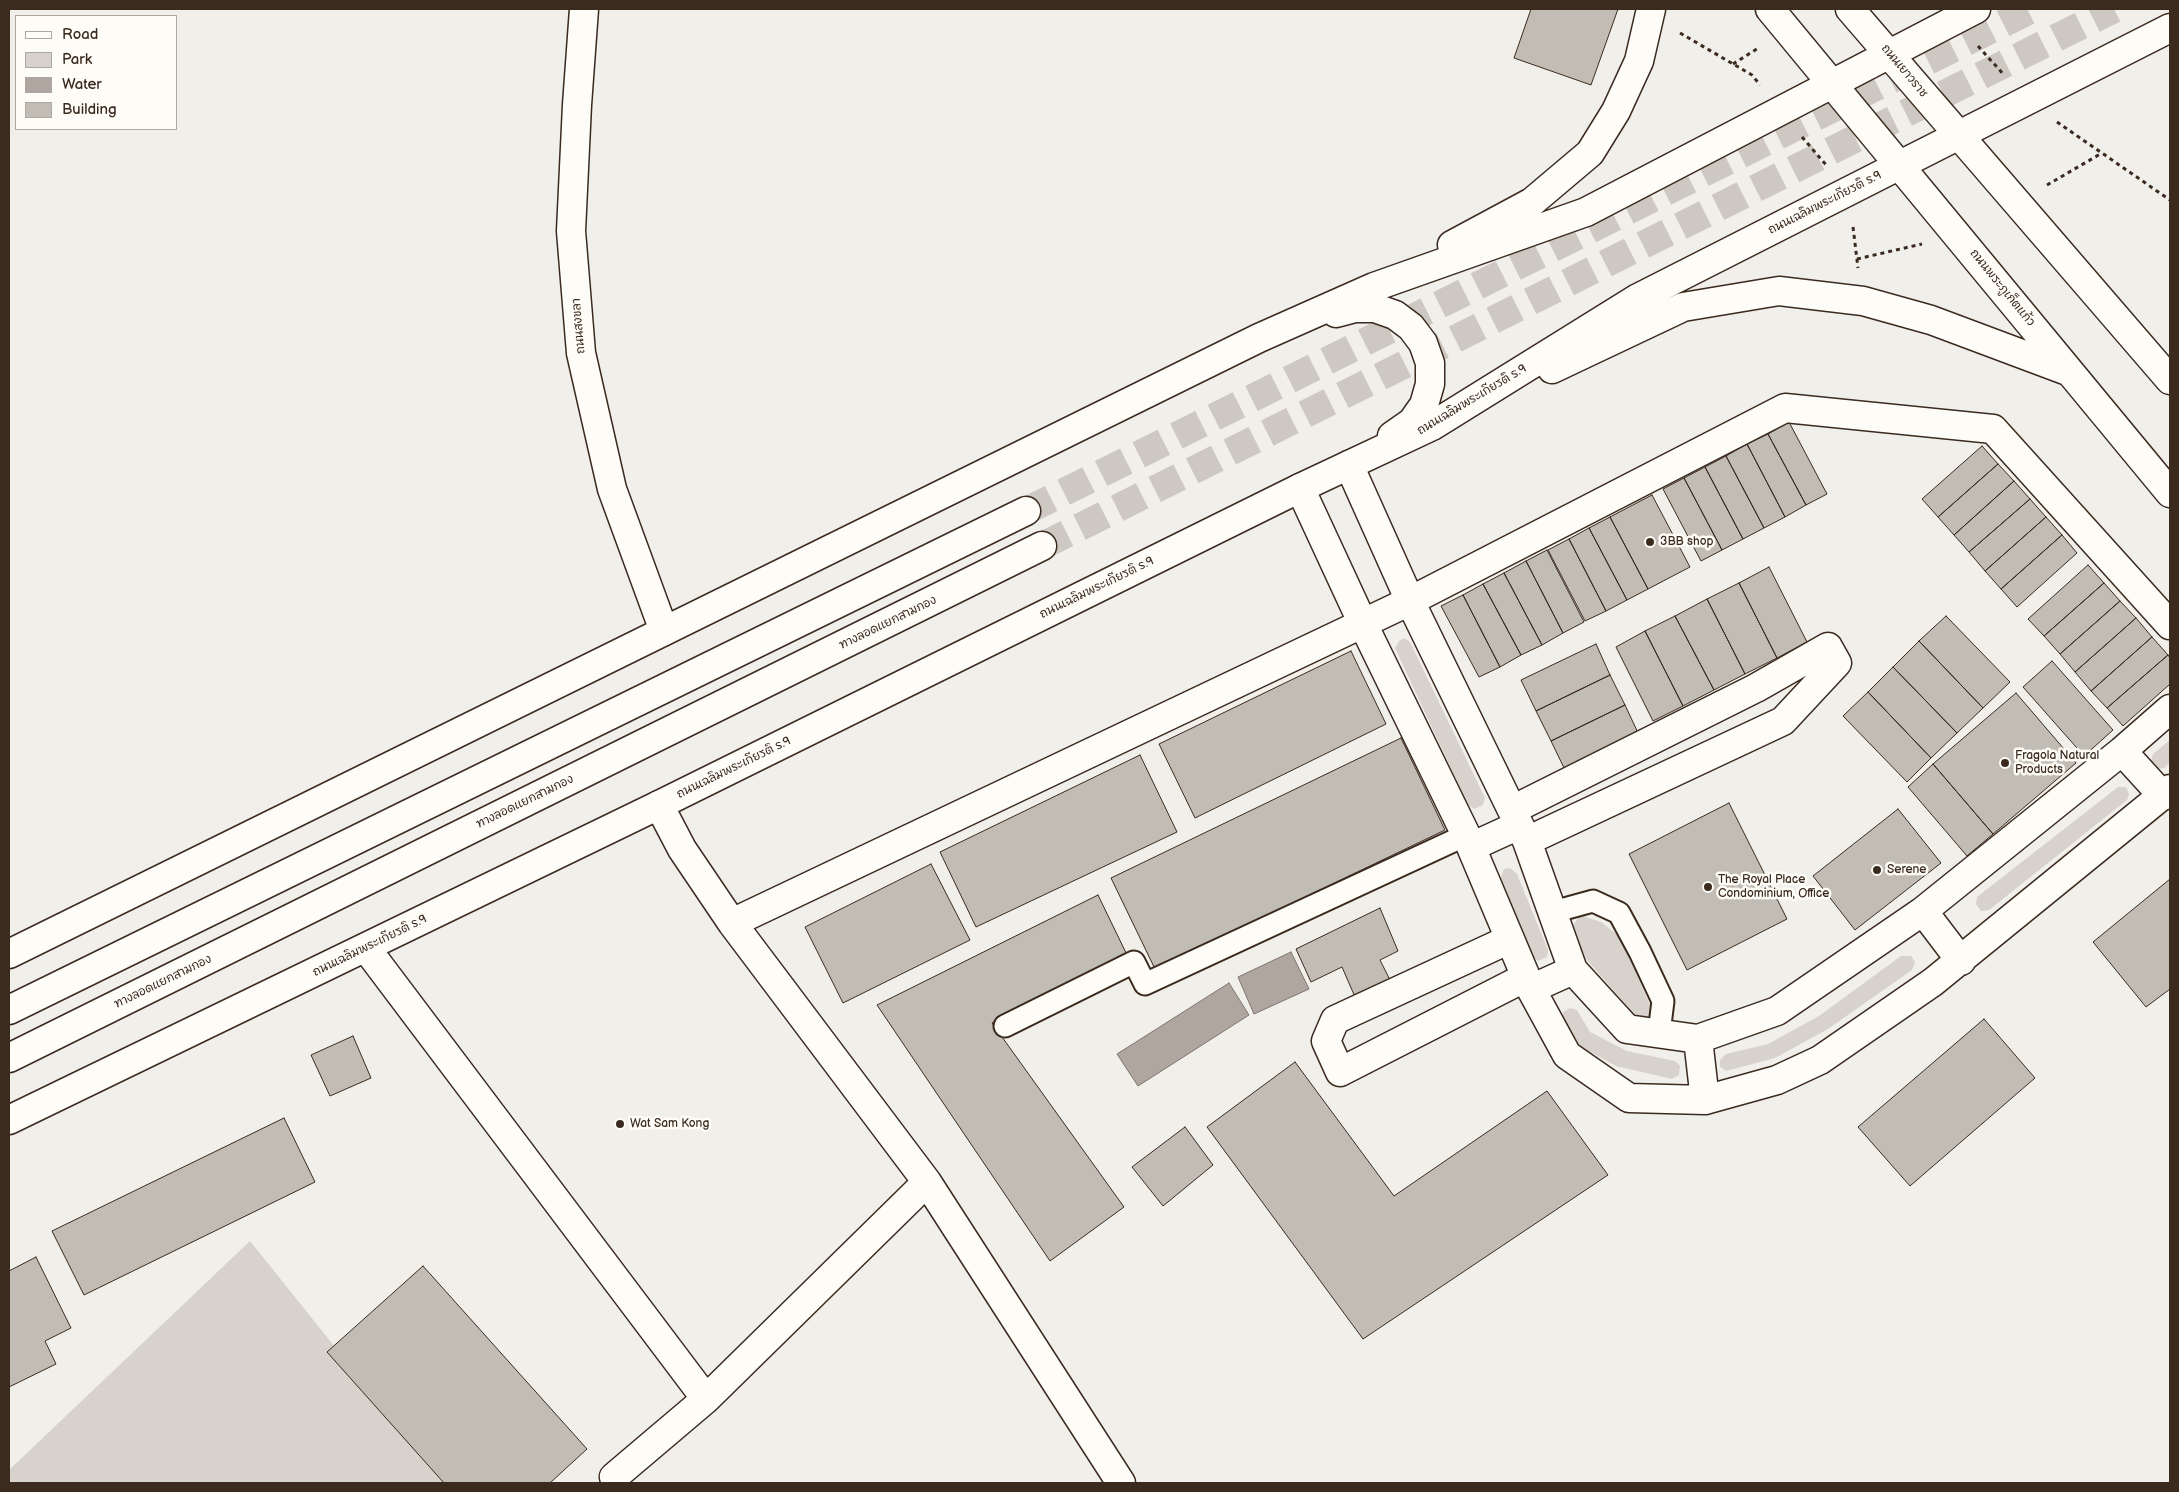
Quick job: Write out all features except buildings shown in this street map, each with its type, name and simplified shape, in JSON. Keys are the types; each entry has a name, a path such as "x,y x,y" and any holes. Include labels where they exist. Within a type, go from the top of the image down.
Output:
{"main road":[{"name":"ถนนสงขลา","path":"584,9 576,106 571,231 581,353 612,488 664,631"},
{"path":"9,954 1259,338 1374,287 1532,202 1590,153 1616,111 1639,61 1651,9"},
{"path":"1770,9 1834,84"},
{"name":"ถนนเยาวราช","path":"1850,9 1958,134"},
{"path":"1374,287 1586,212 1976,9"},
{"name":"ถนนเฉลิมพระเกียรติ ร.9","path":"9,1120 659,805 1300,488 1432,426 1638,298 2170,28"},
{"name":"ถนนพระภูเก็ตแก้ว","path":"1834,84 2170,493"},
{"path":"1958,134 2170,380"},
{"path":"1432,426 1682,307 1779,291 1863,301 1931,320 2070,372"},
{"path":"1259,338 1355,308 1375,308 1395,315 1411,327 1423,343 1430,363 1430,384 1424,405 1412,422 1349,465 1410,601 1519,825 1573,970 1627,1028 1698,1038 1777,1011 1923,911 2122,751 2170,709"},
{"path":"732,923 1363,624 1785,408 1993,430 2170,625"},
{"path":"1300,488 1363,624 1468,841 1528,983 1567,1055 1629,1098 1705,1100 1777,1080 1820,1060 1933,982 2167,792 2122,751"},
{"path":"9,1010 1026,511"},
{"name":"ทางลอดแยกสามกอง","path":"9,1058 1042,546"},
{"path":"1468,841 1519,825 1783,720 1836,663 1828,647 1519,825"},
{"path":"659,805 682,849 732,923 927,1182 1120,1483"},
{"path":"1923,911 1961,961"},
{"path":"1510,939 1335,1020 1326,1041 1340,1072 1528,983 1573,970"},
{"path":"366,948 706,1399"},
{"path":"1698,1038 1705,1100"},
{"path":"616,1483 614,1477 706,1399 927,1182"}],"lane":[{"path":"1005,1026 1134,962 1145,984 1468,841"},
{"path":"1553,912 1593,901 1619,913 1664,1001 1659,1034"}],"green space":[{"path":"1404,638 1410,642 1485,798 1483,805 1474,809 1468,805 1395,648 1399,641"},
{"path":"2170,740 2170,762 2164,768 2157,769 2151,761 2153,754"},
{"path":"2118,787 2126,787 2129,794 2127,800 1989,910 1981,911 1976,904 1977,897"},
{"path":"1510,868 1517,874 1548,950 1547,957 1538,961 1532,957 1500,879 1504,869"},
{"path":"1580,915 1601,922 1619,936 1652,1009 1650,1016 1642,1019 1636,1016 1586,959 1572,927"},
{"path":"1901,956 1911,956 1915,962 1912,970 1828,1029 1775,1058 1726,1071 1720,1067 1720,1060 1726,1054 1768,1044 1819,1016"},
{"path":"1570,1008 1577,1010 1590,1032 1627,1051 1675,1061 1680,1066 1679,1075 1672,1079 1616,1066 1576,1044 1563,1020 1563,1012"},
{"path":"250,1241 444,1483 9,1483 9,1470"}],"water":[{"path":"1291,952 1309,989 1254,1014 1238,977"},
{"path":"1229,983 1249,1015 1138,1086 1117,1054"}],"tunnel":[{"path":"1026,511 2032,9"},
{"path":"1042,546 2114,9"}],"place":[{"name":"3BB shop","path":"1650,542"},
{"name":"Fragola Natural Products","path":"2005,763"},
{"name":"Serene","path":"1877,870"},
{"name":"The Royal Place Condominium, Office","path":"1708,887"},
{"name":"Wat Sam Kong","path":"620,1124"}]}
